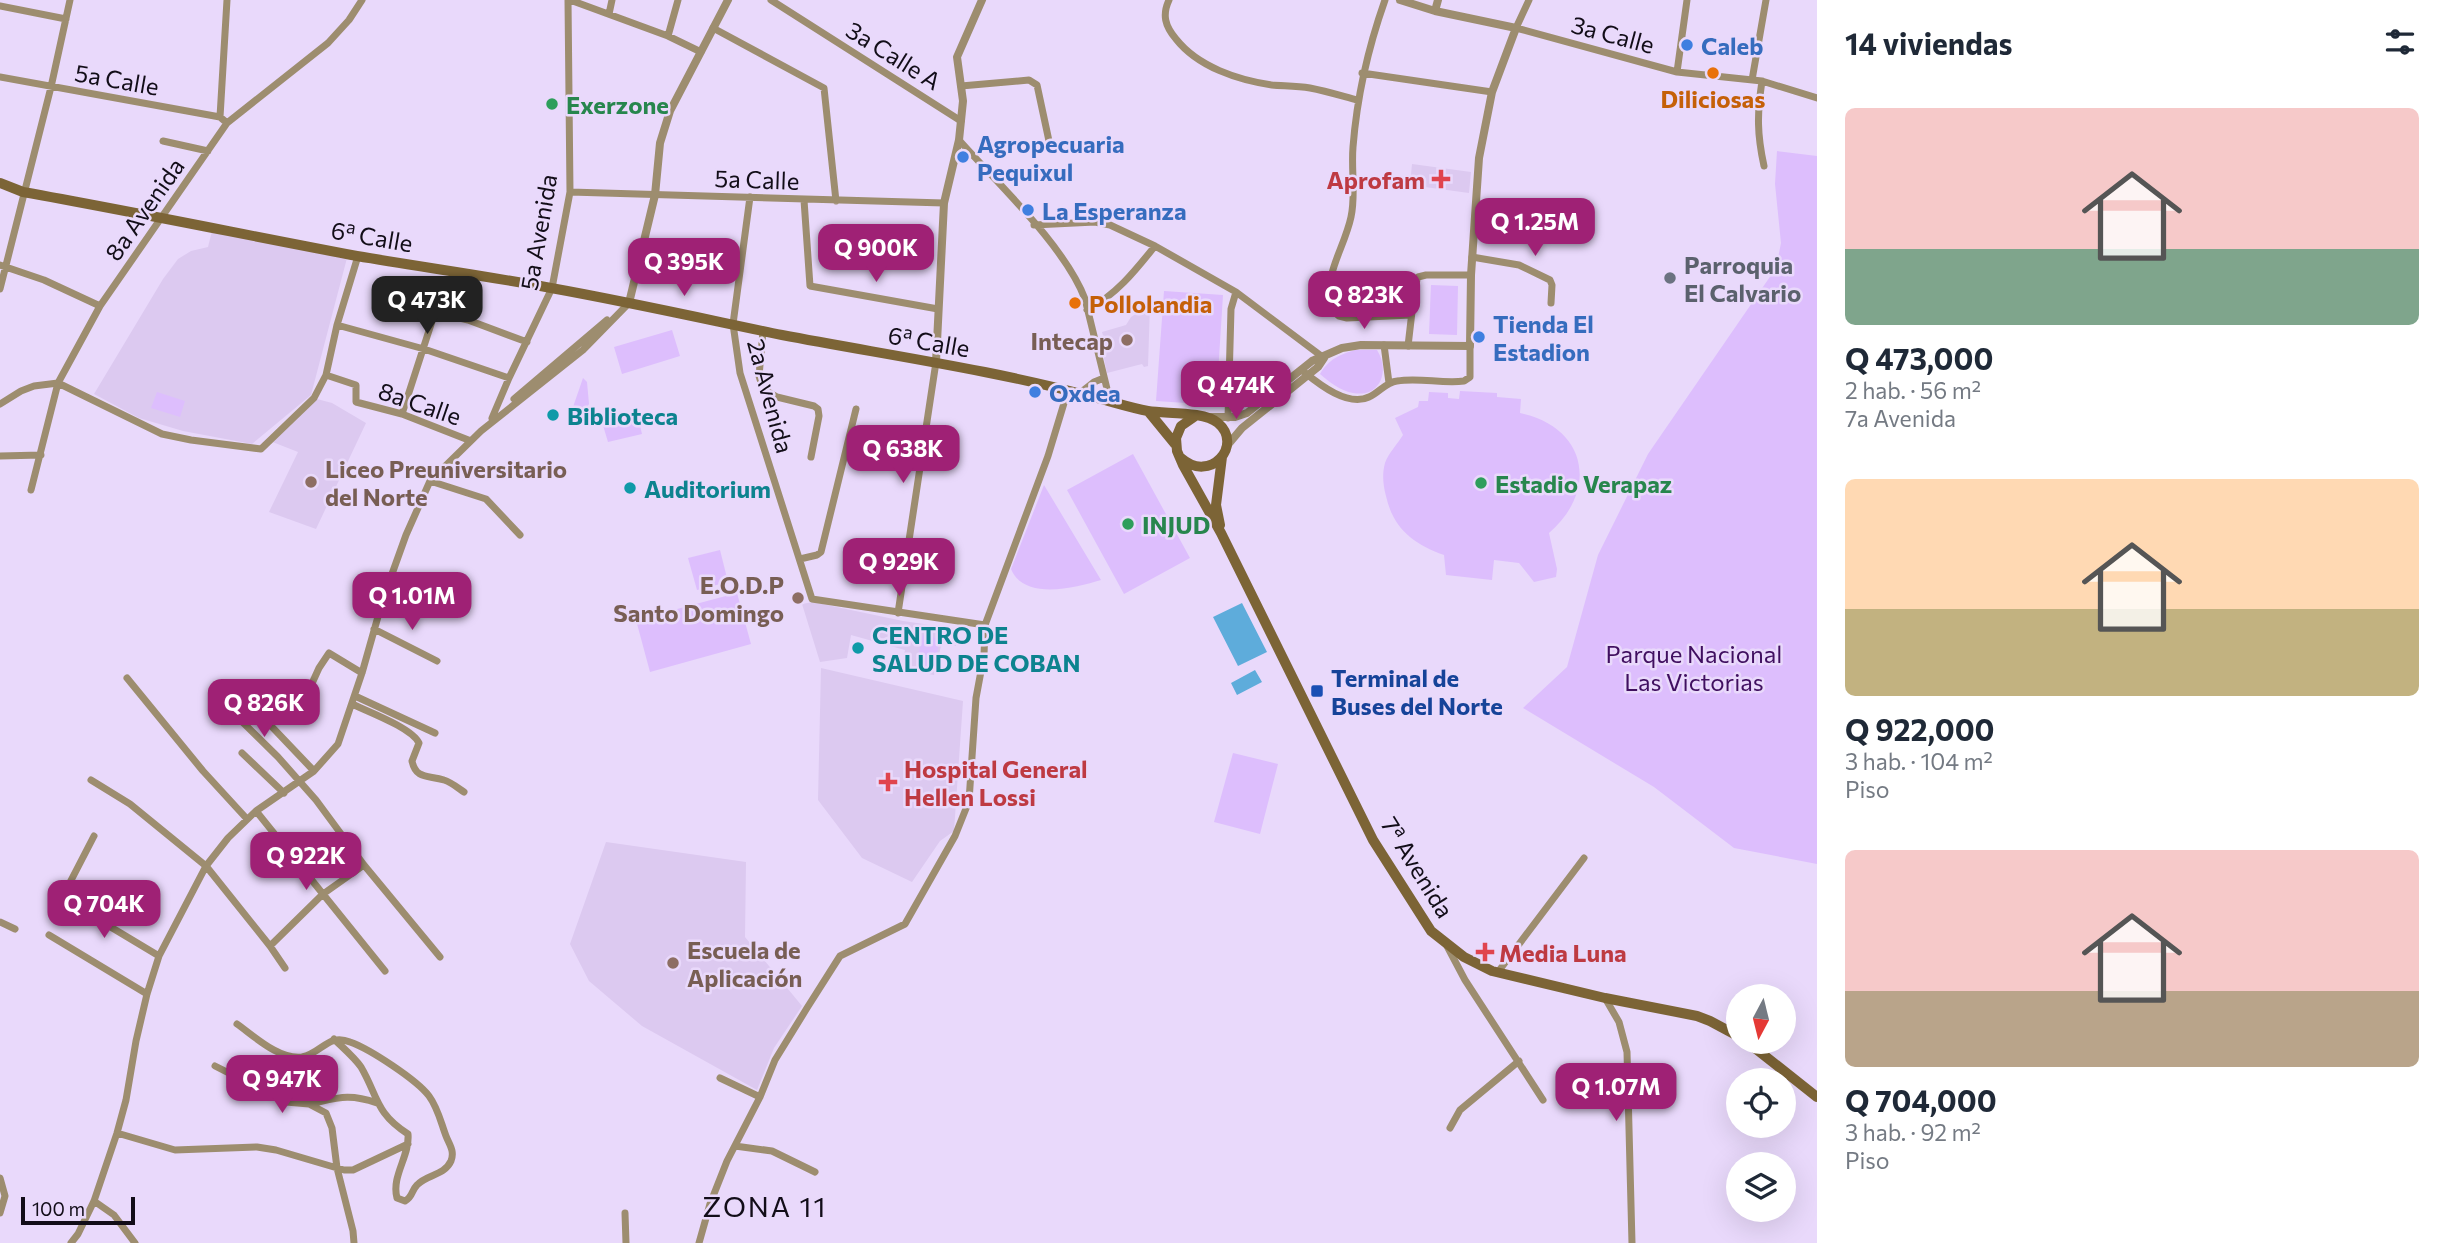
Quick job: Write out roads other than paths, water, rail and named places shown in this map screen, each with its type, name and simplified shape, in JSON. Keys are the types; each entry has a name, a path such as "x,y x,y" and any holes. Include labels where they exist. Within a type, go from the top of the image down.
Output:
{"main road":[{"name":"6ª Calle","path":"0,183 23,192 358,256 552,288 763,331 936,362 1068,390 1148,411 1203,417"},
{"path":"1148,411 1187,463 1202,467 1217,462 1224,452 1227,440 1221,426 1203,417 1181,426 1177,431 1175,444"},
{"name":"7ª Avenida","path":"1222,533 1216,505 1224,452"},
{"name":"7ª Avenida","path":"1181,458 1186,472 1222,533 1373,840 1430,931 1447,946 1479,965 1498,972 1605,998 1697,1016 1726,1029"},
{"path":"1762,1054 1817,1097"}],"street":[{"path":"0,289 3,266 51,87 70,0"},
{"path":"219,117 227,0"},
{"name":"8a Avenida","path":"31,490 58,383 100,306 227,123 328,43 349,20 362,0"},
{"path":"569,0 668,36 701,52"},
{"name":"5a Avenida","path":"492,418 552,288 570,192 569,0"},
{"path":"609,14 612,0"},
{"path":"668,36 678,0"},
{"path":"481,431 583,350 629,303 654,195 660,143 670,111 728,0"},
{"name":"3a Calle A","path":"771,0 961,121"},
{"path":"982,0 957,57 961,86 961,121 944,203 936,362 898,612 985,625"},
{"path":"1169,0 1165,8 1165,23 1173,36 1196,58 1214,68 1270,84 1309,88 1357,100"},
{"path":"1385,0 1362,74 1357,100 1352,208 1349,225 1331,273 1329,295 1332,310 1347,318 1411,315"},
{"name":"3a Calle","path":"1400,0 1677,72 1762,81 1817,97"},
{"path":"1435,11 1438,0"},
{"path":"1304,372 1325,387 1355,400 1371,396 1389,383 1400,380 1461,382 1470,377 1471,275 1479,158 1492,92 1529,0"},
{"path":"1677,72 1687,0"},
{"path":"1752,80 1766,0"},
{"path":"0,6 66,19"},
{"path":"713,28 825,90 836,201"},
{"path":"1362,74 1492,92"},
{"name":"5a Calle","path":"0,77 219,117 227,123"},
{"path":"1762,81 1756,117 1764,166"},
{"path":"961,86 1034,82 1037,85 1049,141"},
{"path":"958,140 1054,247 1079,283 1110,401"},
{"path":"163,141 208,150"},
{"name":"5a Calle","path":"570,192 944,203"},
{"name":"2a Avenida","path":"750,197 733,324 740,373 812,599 898,612"},
{"path":"804,200 810,286 938,309"},
{"path":"1034,225 1095,222 1110,225 1155,246 1236,292 1324,358"},
{"path":"1087,310 1100,304 1130,278 1155,246"},
{"path":"0,404 34,386 58,383 162,434 261,449 314,398 326,375 337,326 358,256"},
{"path":"1472,257 1519,265 1549,280 1552,285 1551,303"},
{"path":"3,266 44,280 100,306"},
{"path":"1408,346 1415,281 1418,277 1471,275"},
{"path":"1228,418 1231,309 1236,292"},
{"path":"71,1243 94,1201 117,1133 147,994 159,956 206,866 247,819 314,771 338,744 406,535 430,481 492,418 580,341 629,303"},
{"path":"402,414 433,314 437,312 468,320 527,342"},
{"path":"337,326 424,349 509,378"},
{"path":"763,331 759,376 763,389 769,394 818,409 811,457"},
{"path":"1384,345 1389,383"},
{"path":"1224,452 1242,428 1313,361 1350,346 1470,346"},
{"path":"1203,417 1228,418 1242,415 1304,372"},
{"name":"8a Calle","path":"326,375 358,387 356,402 402,414 471,441"},
{"path":"1080,393 1094,382 1104,379"},
{"path":"699,1243 709,1203 775,1060 840,956 905,924 955,836 969,801 976,698 984,655 985,625 1048,456 1068,390"},
{"path":"800,559 821,552 856,410"},
{"path":"0,456 41,455"},
{"path":"430,481 485,499 520,535"},
{"path":"374,629 437,660"},
{"path":"309,690 319,668 330,653 362,673"},
{"path":"127,678 195,762 247,819"},
{"path":"235,688 314,771"},
{"path":"217,697 300,781 364,865 440,957"},
{"path":"354,700 435,733"},
{"path":"354,700 418,739 412,761 417,773 423,777 445,780 464,792"},
{"path":"242,753 284,793"},
{"path":"91,780 130,804 206,866 271,946 285,968"},
{"path":"257,811 385,971"},
{"path":"94,836 64,894 64,899 159,956"},
{"path":"1498,972 1584,858"},
{"path":"271,946 323,894 364,865"},
{"path":"0,922 15,929"},
{"path":"50,935 147,994"},
{"path":"1447,946 1465,980 1543,1100"},
{"path":"1605,998 1619,1022 1627,1052 1632,1243"},
{"path":"237,1024 287,1056 303,1057 334,1039 347,1040 417,1084 434,1105 453,1152 450,1163 440,1173 417,1184 411,1198 404,1201 397,1198 395,1191 408,1144 408,1134 387,1118 377,1103 360,1065 334,1039"},
{"path":"1450,1128 1460,1110 1518,1062"},
{"path":"215,1066 286,1102 309,1104 358,1096 377,1103"},
{"path":"720,1078 760,1097"},
{"path":"309,1104 326,1113 332,1128 337,1168 354,1231 354,1243"},
{"path":"117,1133 175,1150 257,1147 353,1170 408,1144"},
{"path":"735,1146 772,1152 815,1172"},
{"path":"0,1178 5,1196 0,1213"},
{"path":"94,1201 114,1215 135,1243"},
{"path":"625,1213 626,1243"}],"water":[{"name":"INJUD","path":"1242,603 1267,652 1238,666 1213,617"},
{"path":"1255,670 1262,682 1237,695 1231,683"}],"place":[{"name":"Caleb","path":"1687,45"},
{"name":"Diliciosas","path":"1713,73"},
{"name":"Exerzone","path":"552,104"},
{"name":"Agropecuaria Pequixul","path":"963,157"},
{"name":"Aprofam","path":"1441,179"},
{"name":"La Esperanza","path":"1028,210"},
{"name":"Parroquia El Calvario","path":"1670,278"},
{"name":"Pollolandia","path":"1075,303"},
{"name":"Tienda El Estadion","path":"1479,337"},
{"name":"Intecap","path":"1127,340"},
{"name":"Oxdea","path":"1035,392"},
{"name":"Biblioteca","path":"553,415"},
{"name":"Liceo Preuniversitario del Norte","path":"311,482"},
{"name":"Estadio Verapaz","path":"1481,483"},
{"name":"Auditorium","path":"630,488"},
{"name":"INJUD","path":"1128,524"},
{"name":"E.O.D.P Santo Domingo","path":"798,598"},
{"name":"CENTRO DE SALUD DE COBAN","path":"858,648"},
{"name":"Terminal de Buses del Norte","path":"1317,691"},
{"name":"Hospital General Hellen Lossi","path":"888,782"},
{"name":"Media Luna","path":"1485,952"},
{"name":"Escuela de Aplicación","path":"673,963"}],"district":[{"name":"ZONA 11","path":"765,1206"}],"park label":[{"name":"Parque Nacional Las Victorias","path":"1694,667"}]}
